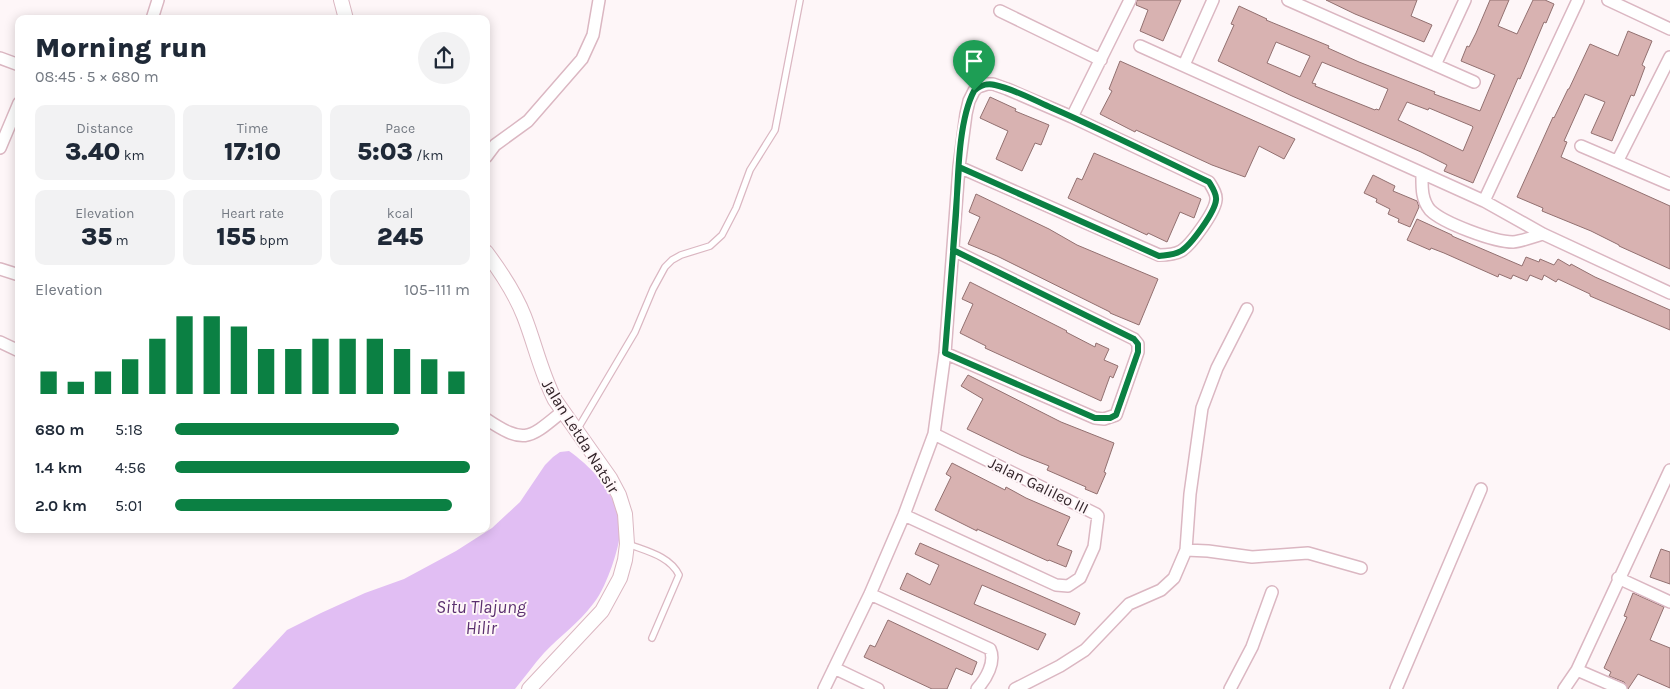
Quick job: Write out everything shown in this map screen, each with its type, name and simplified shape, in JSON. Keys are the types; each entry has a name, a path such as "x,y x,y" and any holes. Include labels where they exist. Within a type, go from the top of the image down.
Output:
{"street":[{"path":"153,15 158,0"},
{"path":"341,0 345,15"},
{"path":"490,152 495,145 528,121 582,59 593,35 599,0"},
{"path":"1072,117 1130,0"},
{"path":"1184,65 1213,0"},
{"path":"1288,0 1474,82"},
{"path":"1435,65 1465,0"},
{"path":"1484,202 1578,0"},
{"path":"1608,0 1670,29"},
{"path":"1000,11 1101,60"},
{"path":"1140,46 1422,173 1484,202 1543,234 1670,293"},
{"path":"1618,160 1667,71 1670,57"},
{"path":"0,58 15,64"},
{"path":"824,689 870,594 904,515 934,434 945,353 959,167 966,114 974,91 978,87 994,84 1007,88 1209,182 1214,189 1217,199 1213,210 1200,230 1183,250 1159,256 959,167"},
{"path":"0,148 15,112"},
{"path":"1581,146 1618,160 1670,184"},
{"path":"1422,173 1422,193 1430,209 1443,219 1487,238 1503,241 1515,242 1543,234"},
{"path":"945,353 1095,418 1104,419 1116,415 1138,352 1138,344 1134,339 953,250"},
{"name":"Jalan Letda Natsir","path":"490,258 514,295 530,334 543,376 555,400 610,478 625,514 627,544 625,560 620,578 602,611 529,689"},
{"path":"0,269 15,274"},
{"path":"1015,689 1072,659 1085,650 1129,604 1151,596 1174,578 1186,550 1190,494 1202,408 1217,368 1247,309"},
{"path":"0,342 15,349"},
{"path":"490,421 512,435 521,437 539,431 563,411"},
{"name":"Jalan Galileo III","path":"904,515 1056,585 1068,586 1078,581 1094,547 1098,516 1096,514 934,434"},
{"path":"1564,689 1577,670 1618,578 1670,470"},
{"path":"1396,689 1481,489"},
{"path":"1186,550 1252,557 1308,553 1361,568"},
{"path":"1618,578 1670,602"},
{"path":"1230,689 1252,647 1272,592"},
{"path":"870,594 990,649 993,660 984,682 977,689"},
{"path":"834,668 878,689"},
{"path":"1577,670 1622,689"}],"lane":[{"path":"577,431 635,332 653,289 665,267 672,260 710,246 722,235 736,208 750,170 775,130 800,0"},
{"path":"627,544 666,559 675,566 679,575 652,638"}],"water":[{"name":"Situ Tlajung Hilir","path":"569,451 595,474 609,492 618,513 620,525 618,546 602,591 596,600 588,611 544,653 515,689 232,689 287,630 365,593 404,579 456,551 484,533 490,533 490,529 520,502 545,465 560,452"}],"building":[{"path":"1137,0 1181,0 1163,41 1140,31 1148,10 1136,5"},
{"path":"1326,0 1417,0 1411,16 1432,25 1424,42"},
{"path":"1490,0 1509,0 1498,26 1517,34 1533,0 1545,0 1554,4 1546,23 1544,22 1520,79 1518,78 1473,183 1444,171 1447,165 1421,152 1292,96 1218,61 1234,25 1231,24 1239,6 1266,20 1329,46 1328,48 1359,62 1435,92 1434,94 1480,111 1495,75 1461,61 1467,46 1469,47","holes":["1276,42 1310,56 1300,77 1267,63","1322,62 1388,89 1379,110 1375,110 1315,86 1316,84 1312,83","1407,102 1428,110 1429,108 1473,127 1463,151 1398,120"]},
{"path":"1628,31 1652,41 1642,65 1645,67 1634,96 1631,95 1612,141 1591,133 1605,102 1585,94 1564,141 1567,142 1561,157 1670,206 1670,269 1591,231 1542,211 1543,208 1517,197 1553,117 1569,89 1590,44 1618,56"},
{"path":"1120,61 1295,139 1284,159 1259,146 1245,177 1212,165 1136,130 1135,132 1100,114 1112,91 1109,89"},
{"path":"990,97 1016,109 1015,111 1049,125 1041,145 1035,143 1022,171 996,159 1008,131 980,118"},
{"path":"1094,153 1201,199 1194,218 1180,212 1167,242 1148,233 1147,235 1068,198 1077,178 1082,180"},
{"path":"1373,175 1395,186 1393,191 1417,201 1419,207 1410,227 1398,222 1399,219 1388,214 1390,209 1376,202 1377,199 1364,193"},
{"path":"976,194 1049,229 1077,245 1158,279 1139,325 1110,313 997,256 968,244 980,217 969,212"},
{"path":"1417,219 1522,266 1526,257 1539,262 1540,259 1554,265 1558,259 1570,266 1571,264 1595,277 1670,310 1670,330 1590,296 1590,294 1558,279 1556,282 1544,275 1542,280 1530,275 1527,281 1513,275 1511,279 1499,274 1498,277 1444,253 1431,248 1430,250 1407,240"},
{"path":"970,282 1095,347 1096,343 1109,349 1104,360 1118,366 1113,378 1110,376 1101,401 985,348 986,346 960,333 973,304 962,299"},
{"path":"968,375 1061,422 1114,443 1104,472 1106,473 1097,494 1085,489 1086,487 1047,470 1049,466 967,429 983,399 961,386"},
{"path":"952,463 1005,490 1006,487 1070,517 1057,545 1072,551 1066,567 1048,561 977,529 977,531 935,510 951,477 946,474"},
{"path":"920,543 1080,613 1075,625 982,585 974,604 1046,634 1038,650 900,589 907,573 930,585 939,565 915,554"},
{"path":"1661,549 1670,552 1670,584 1650,577"},
{"path":"1633,593 1664,607 1650,640 1670,648 1670,688 1638,674 1628,689 1624,682 1609,676 1611,672 1604,668 1627,617 1624,616"},
{"path":"888,620 977,662 972,675 956,668 947,689 932,689 864,657 870,645 875,647"}],"route":[{"path":"974,91 966,114 959,167 945,353 1095,418 1110,418 1116,415 1138,352 1138,344 1134,339 953,250 959,167 1159,256 1183,250 1200,230 1213,210 1217,199 1214,189 1209,182 1007,88 987,84 978,87 974,91"}]}
